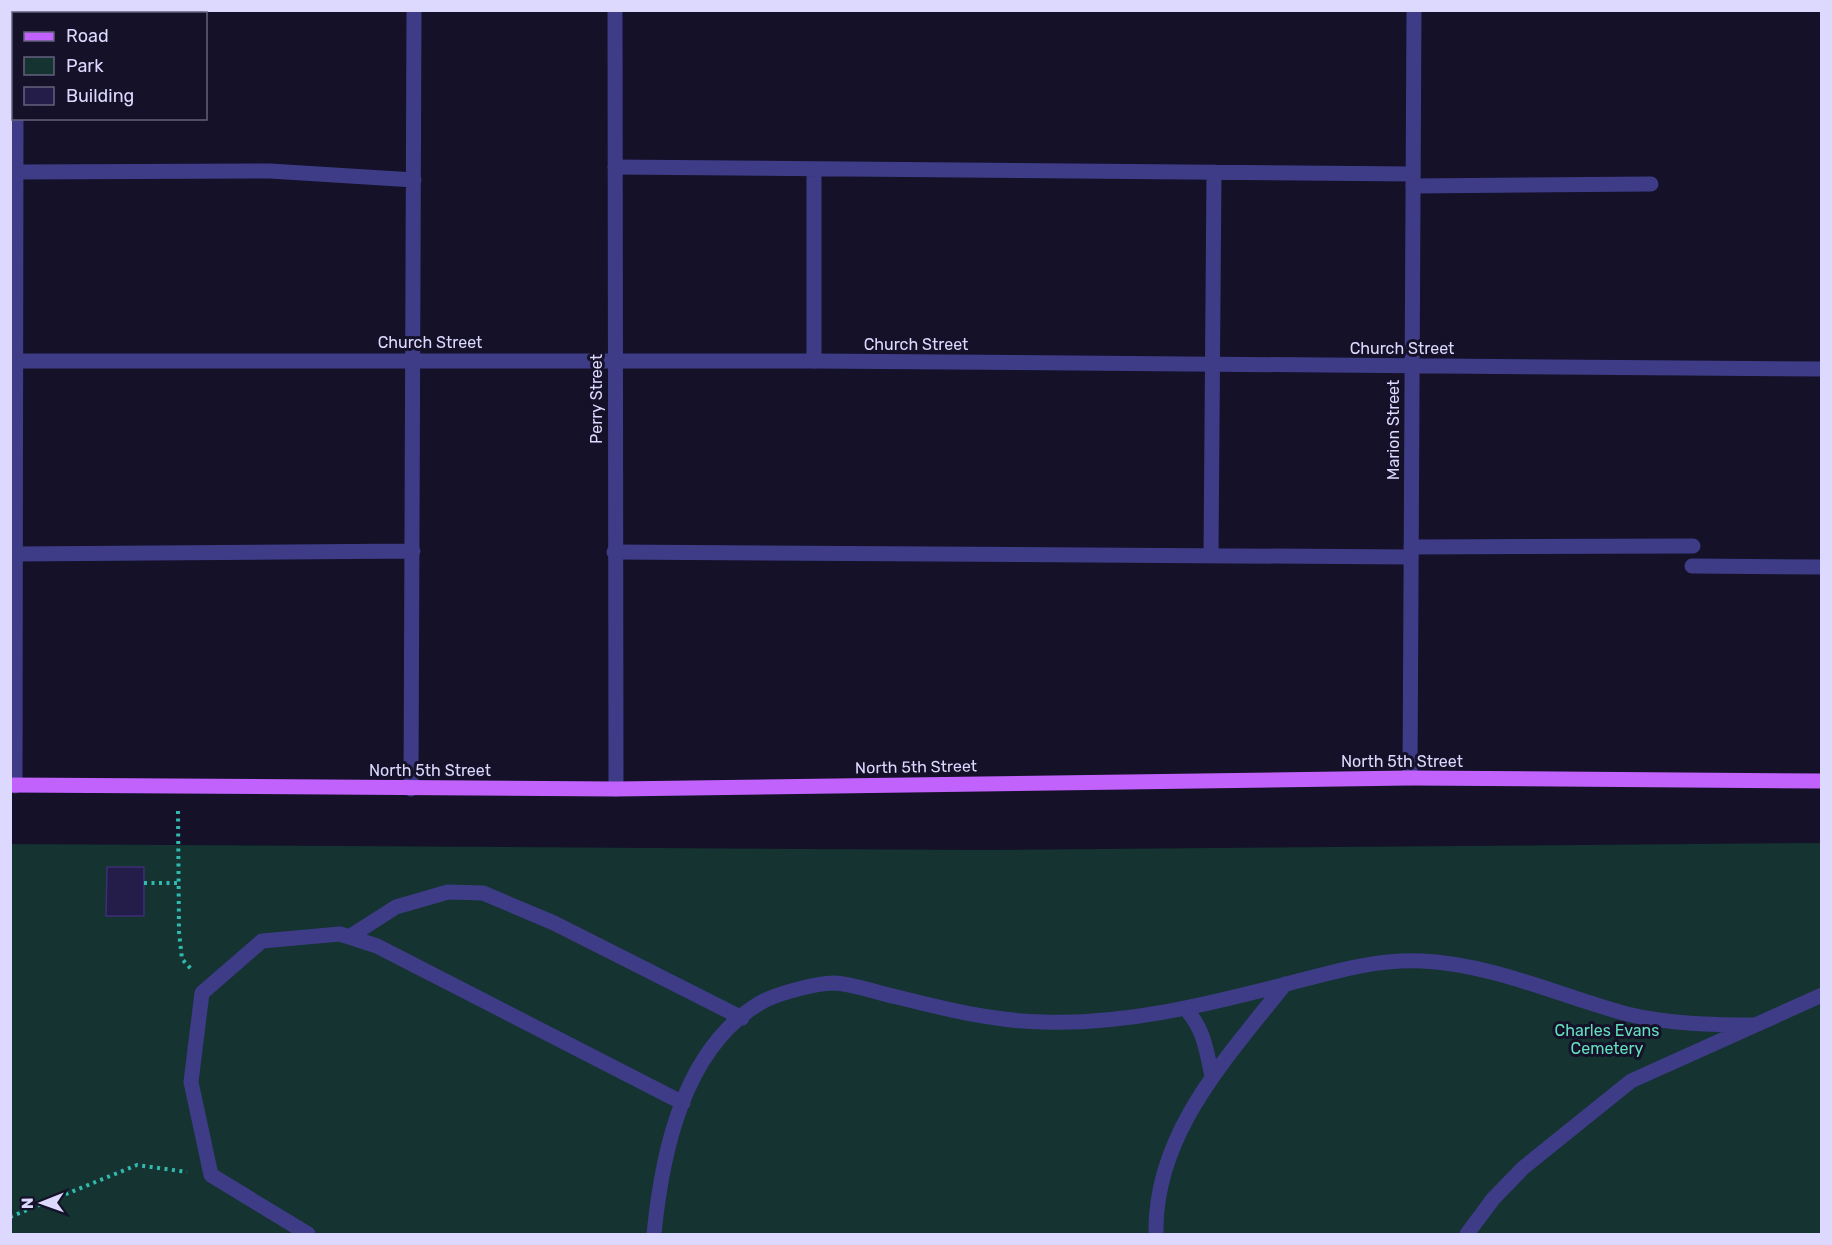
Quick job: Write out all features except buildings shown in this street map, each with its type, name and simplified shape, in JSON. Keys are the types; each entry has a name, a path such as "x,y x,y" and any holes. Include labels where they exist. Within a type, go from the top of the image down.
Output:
{"main road":[{"name":"North 5th Street","path":"13,785 616,789 1410,778 1821,781"}],"street":[{"path":"411,789 414,10"},
{"name":"Perry Street","path":"615,10 616,789"},
{"name":"Marion Street","path":"1410,778 1414,10"},
{"path":"13,785 16,554 14,361 16,120"},
{"path":"615,167 1214,172 1413,180 1651,184"},
{"path":"814,169 814,361"},
{"path":"16,172 270,171 414,180"},
{"path":"1211,555 1214,172"},
{"name":"Church Street","path":"14,361 814,361 1821,369"},
{"path":"614,552 1211,555 1693,546"},
{"path":"16,554 413,551"},
{"path":"1692,566 1821,567"},
{"path":"349,937 396,907 448,892 483,893 554,923 742,1018"},
{"path":"308,1234 211,1175 191,1082 202,993 262,941 340,934 377,946 683,1102"},
{"path":"654,1234 665,1158 683,1102 705,1058 719,1038 761,1002 809,987 834,983 958,1012 1016,1021 1103,1020 1185,1008 1346,968 1421,961 1450,964 1491,973 1630,1015 1720,1025 1755,1025"},
{"path":"1156,1234 1157,1204 1165,1165 1185,1122 1212,1076 1286,984"},
{"path":"1467,1234 1493,1199 1523,1168 1631,1081 1821,994"},
{"path":"1185,1008 1197,1021 1204,1035 1212,1076"}],"path":[{"path":"177,787 182,959 209,988"},
{"path":"144,883 179,883"},
{"path":"10,1216 137,1166 211,1175"}],"green space":[{"name":"Charles Evans Cemetery","path":"1821,843 1821,1234 11,1234 11,844 984,850"}]}
